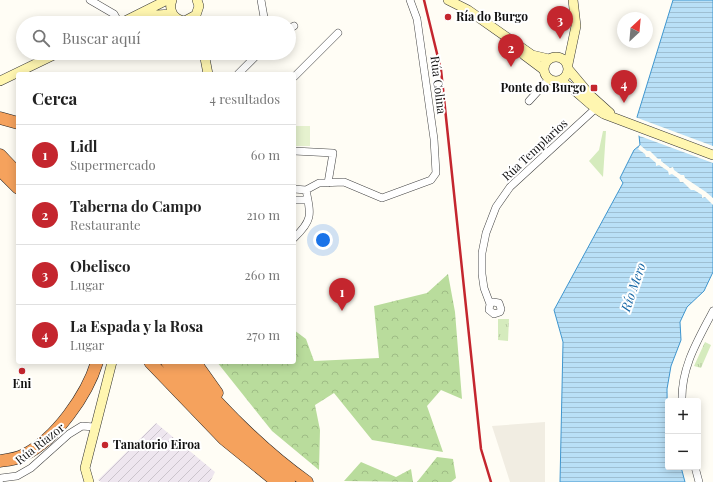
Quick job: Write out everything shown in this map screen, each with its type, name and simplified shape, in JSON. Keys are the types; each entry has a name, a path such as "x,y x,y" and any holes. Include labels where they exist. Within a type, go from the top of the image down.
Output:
{"highway":[{"path":"0,118 16,122"},
{"path":"0,156 16,172"},
{"path":"0,170 16,186"},
{"path":"0,455 20,451 42,434 73,398 82,383 90,364"},
{"path":"0,461 23,456 42,443 87,389 97,364"},
{"path":"152,364 224,439 277,482"},
{"path":"169,364 213,414 243,444 289,482"},
{"path":"183,364 233,420 266,451 307,482"},
{"path":"196,364 224,402 233,420"}],"main road":[{"path":"136,16 167,0"},
{"path":"172,0 170,5 172,14"},
{"path":"449,0 468,10 532,55 549,60 558,57 573,41"},
{"path":"449,0 544,70 549,79 560,81 573,89 595,109 621,121 713,155"},
{"path":"560,81 566,77 576,26 573,0"},
{"path":"197,1 199,6 197,16"},
{"path":"141,16 156,14 172,14 175,16"},
{"path":"558,57 568,67 590,95 621,121"},
{"path":"19,72 44,60"},
{"path":"205,60 208,72"},
{"path":"544,70 549,60"},
{"path":"0,81 16,73"},
{"path":"89,482 85,468 94,427 111,364"}],"street":[{"path":"90,0 115,16"},
{"path":"261,0 264,16"},
{"name":"Rúa Colina","path":"328,183 344,182 382,198 431,180 436,173 434,139 423,56 417,19 410,0"},
{"path":"296,75 338,33"},
{"path":"240,72 252,60"},
{"path":"529,101 549,79"},
{"name":"Rúa Templarios","path":"490,304 484,288 482,253 486,233 496,206 510,187 595,109"},
{"path":"296,151 333,153 328,183 319,183 306,190 296,189"},
{"path":"296,236 310,221 310,209 306,190"},
{"path":"296,200 308,200"},
{"path":"682,398 683,382 688,361 713,311"},
{"name":"Rúa Riazor","path":"0,480 1,478 17,476 31,468 69,434 82,426 94,427"},
{"path":"696,470 699,482"}],"shaded area":[{"path":"545,422 545,482 510,482 492,426"},
{"path":"156,423 215,472 210,482 101,482 98,480"}],"green space":[{"path":"296,126 310,126 310,146 296,146"},
{"path":"603,131 606,131 603,177 589,161 599,150"},
{"path":"448,274 455,312 462,399 441,390 427,406 443,452 372,440 334,393 315,405 320,430 319,470 272,431 219,364 296,364 296,332 306,339 314,361 379,358 374,306 427,293"},
{"path":"498,319 509,319 508,341 498,340"},
{"path":"705,342 711,345 701,368 694,366"},
{"path":"437,457 453,459 456,478 451,482 417,482"},
{"path":"361,462 396,477 411,469 413,482 344,481"}],"water":[{"name":"Río Mero","path":"673,0 713,0 713,272 704,291 687,307 680,322 681,340 671,366 667,398 665,398 665,470 682,470 685,482 560,482 563,342 554,310 623,183 620,178 634,150 640,145 637,117"}],"pier":[{"path":"635,117 713,146 713,163 637,135"},
{"path":"640,145 647,151 650,151 658,159 661,159 661,161 670,168 673,167 674,170 681,175 684,175 685,178 706,192 713,198 713,205 705,197 702,198 702,195 694,190 691,190 683,182 680,182 679,179 672,174 669,175 668,171 659,165 656,166 656,163 649,157 646,157 645,154 638,149"}],"railway":[{"path":"424,0 441,70 481,449 491,482"}],"place":[{"name":"Ría do Burgo","path":"448,17"},
{"name":"Obelisco","path":"560,39"},
{"name":"Taberna do Campo","path":"511,67"},
{"name":"Ponte do Burgo","path":"594,88"},
{"name":"La Espada y la Rosa","path":"624,103"},
{"name":"Lidl","path":"342,311"},
{"name":"Eni","path":"22,371"},
{"name":"Tanatorio Eiroa","path":"105,445"}]}
